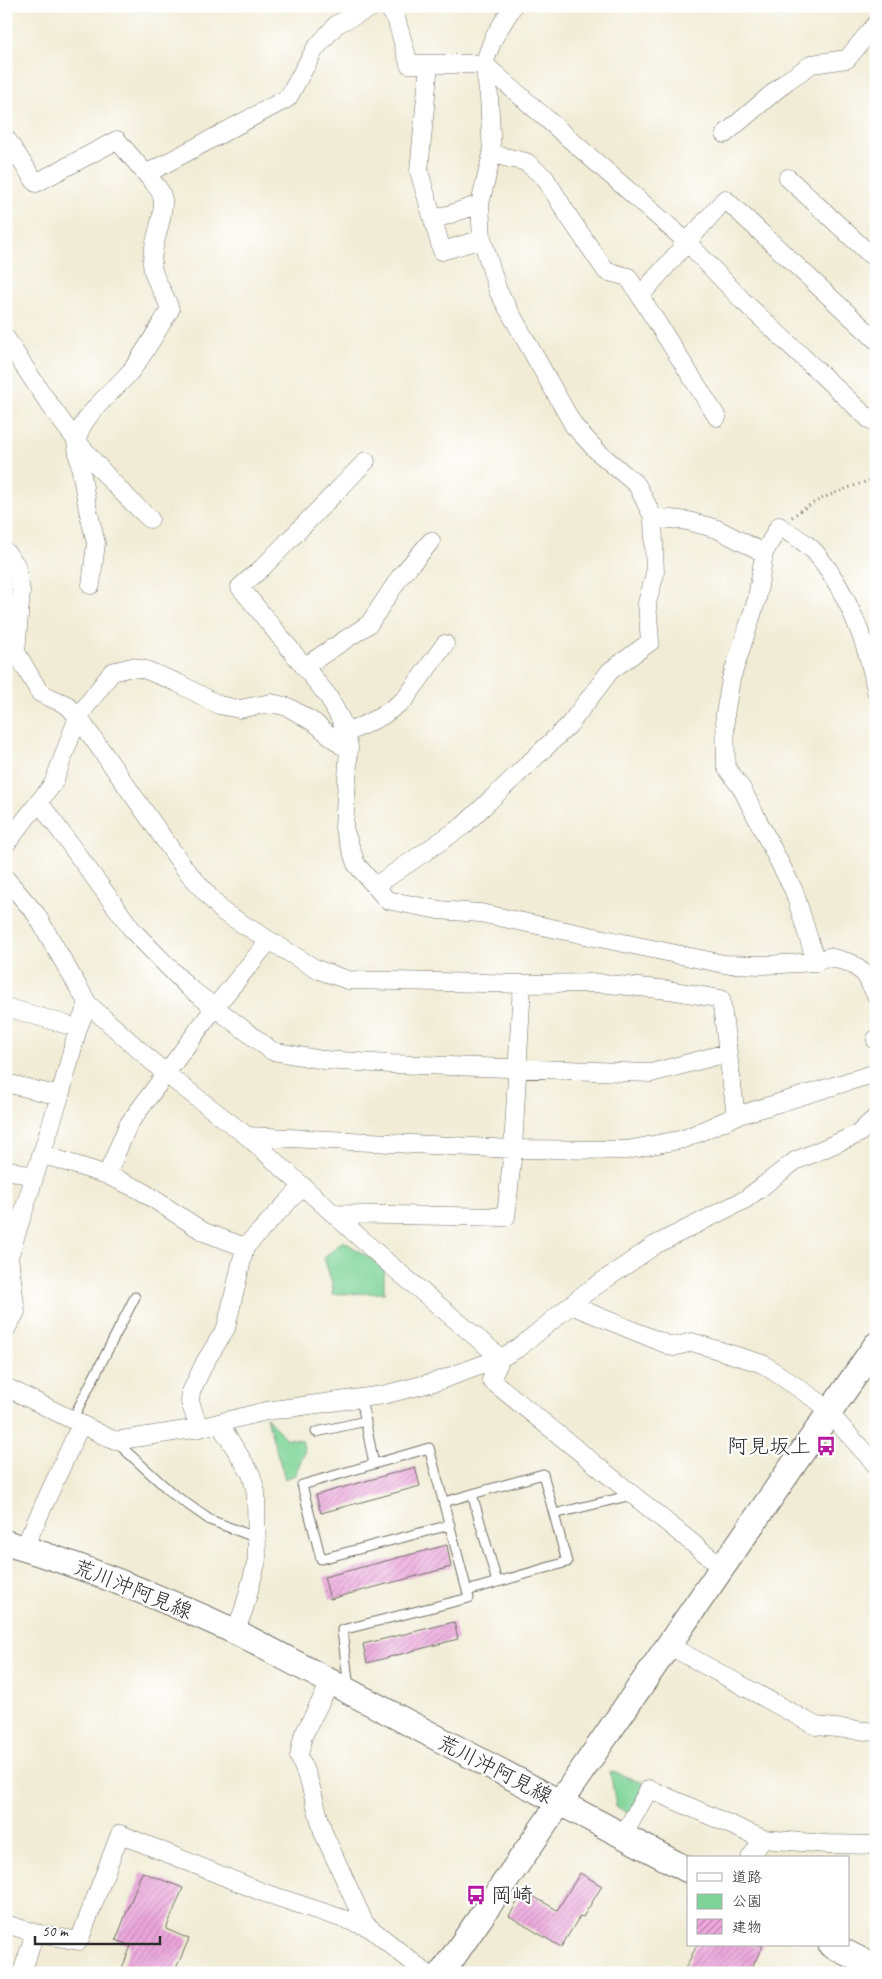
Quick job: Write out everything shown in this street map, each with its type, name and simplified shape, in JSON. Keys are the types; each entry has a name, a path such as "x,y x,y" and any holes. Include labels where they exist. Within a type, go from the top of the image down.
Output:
{"main road":[{"name":"荒川沖阿見線","path":"15,1546 109,1577 169,1601 235,1632 559,1803 876,1346"},
{"path":"442,1973 559,1803 687,1869"},
{"path":"834,1946 876,1968"}],"street":[{"path":"146,174 288,98 315,49 337,24 375,6"},
{"path":"387,6 396,18 410,64 484,64 687,242 743,301 870,420 876,415"},
{"path":"375,886 463,826 569,725 610,671 650,642 647,603 655,574 653,517 637,485 598,452 574,426 498,291 482,239 480,204 492,154 490,96 484,64 493,39 513,6"},
{"path":"725,134 787,81 812,64 847,59 876,24"},
{"path":"429,64 419,171 442,251 482,239"},
{"path":"6,138 36,183 117,140 158,188 163,199 152,262 156,278 167,298 170,310 130,371 98,405 79,431 76,442 88,510 96,542 91,585"},
{"path":"492,154 526,162 545,178 606,271 628,277 717,417"},
{"path":"788,178 876,260"},
{"path":"640,296 725,199 876,340"},
{"path":"433,220 480,204"},
{"path":"6,338 76,442 117,489 150,519"},
{"path":"366,461 262,568 240,587 328,696 341,720 347,741 344,828 356,864 387,900 438,910 480,913 724,964 764,965 816,962 829,957 851,963 865,974 876,995"},
{"path":"653,517 688,521 717,529 764,552"},
{"path":"816,962 794,891 742,789 726,767 725,714 731,679 757,599 764,552 779,526 818,555 835,581 857,625 873,669 876,691"},
{"path":"304,667 369,624 400,577 432,541"},
{"path":"6,552 16,565 21,591 16,652 40,692 67,705 78,717 184,869 223,912 255,930 268,942 316,969 348,980 522,984 598,982 669,990 721,999 736,1116"},
{"path":"6,844 53,784 78,717 112,672 132,667 178,683 219,705 239,709 271,703 288,708 315,723 341,745 405,700 445,644"},
{"path":"39,802 134,932 188,987 272,1051 323,1060 651,1073 727,1053"},
{"path":"6,879 36,914 88,1004 166,1074 247,1136 455,1321 501,1358"},
{"path":"107,1175 128,1125 215,1007 268,942"},
{"path":"335,1214 506,1217 513,1149 522,984"},
{"path":"6,1329 16,1312 8,1256 60,1096 78,1028 88,1004"},
{"path":"6,1007 78,1028"},
{"path":"247,1136 513,1149 626,1150 684,1139 736,1116 876,1074"},
{"path":"6,1083 60,1096"},
{"path":"6,1387 115,1441 199,1428 266,1411 361,1399 438,1381 501,1358 520,1347 571,1305 655,1245 746,1199 795,1161 858,1134 876,1117"},
{"path":"41,1154 107,1175 140,1190 204,1232 245,1247"},
{"path":"6,1169 34,1177"},
{"path":"199,1428 190,1402 191,1392 204,1362 226,1328 245,1247 303,1186"},
{"path":"571,1305 673,1347 692,1342 763,1364 819,1402 876,1465"},
{"path":"501,1358 491,1380 722,1567"},
{"path":"15,1546 77,1422"},
{"path":"219,1423 251,1474 256,1492 257,1560 244,1609 235,1632"},
{"path":"668,1645 816,1726 876,1732"},
{"path":"340,1689 303,1736 299,1756 310,1784 323,1832 368,1927"},
{"path":"623,1836 649,1789 763,1839 827,1844 876,1845"},
{"path":"6,1924 79,1941 120,1834 262,1892 368,1927 426,1973"},
{"path":"751,1856 763,1839"},
{"path":"22,1973 35,1932"}],"lane":[{"path":"77,1422 135,1297"},
{"path":"361,1399 374,1464"},
{"path":"316,1432 366,1421"},
{"path":"115,1441 166,1488 210,1520 257,1538"},
{"path":"340,1689 342,1630 470,1598 429,1448 302,1485 321,1559 450,1525"},
{"path":"444,1502 542,1474 567,1562 468,1591"},
{"path":"472,1494 497,1582"},
{"path":"554,1514 632,1495"}],"path":[{"path":"779,526 808,505 876,478"}],"green space":[{"path":"343,1241 384,1267 384,1293 332,1294 333,1286 324,1258"},
{"path":"266,1416 285,1438 302,1440 305,1451 295,1475 285,1479"},
{"path":"610,1771 644,1783 629,1814 616,1806"}],"building":[{"path":"415,1467 420,1486 321,1513 316,1495"},
{"path":"447,1545 451,1567 330,1599 324,1577"},
{"path":"454,1622 458,1639 367,1663 363,1644"},
{"path":"142,1872 183,1888 166,1929 189,1939 174,1973 120,1973 131,1946 116,1940"},
{"path":"580,1873 602,1886 583,1917 580,1916 561,1947 509,1916 524,1891 557,1910"},
{"path":"696,1946 762,1946 749,1973 683,1973"}],"place":[{"name":"阿見坂上","path":"826,1446"},
{"name":"岡崎","path":"476,1895"}]}
